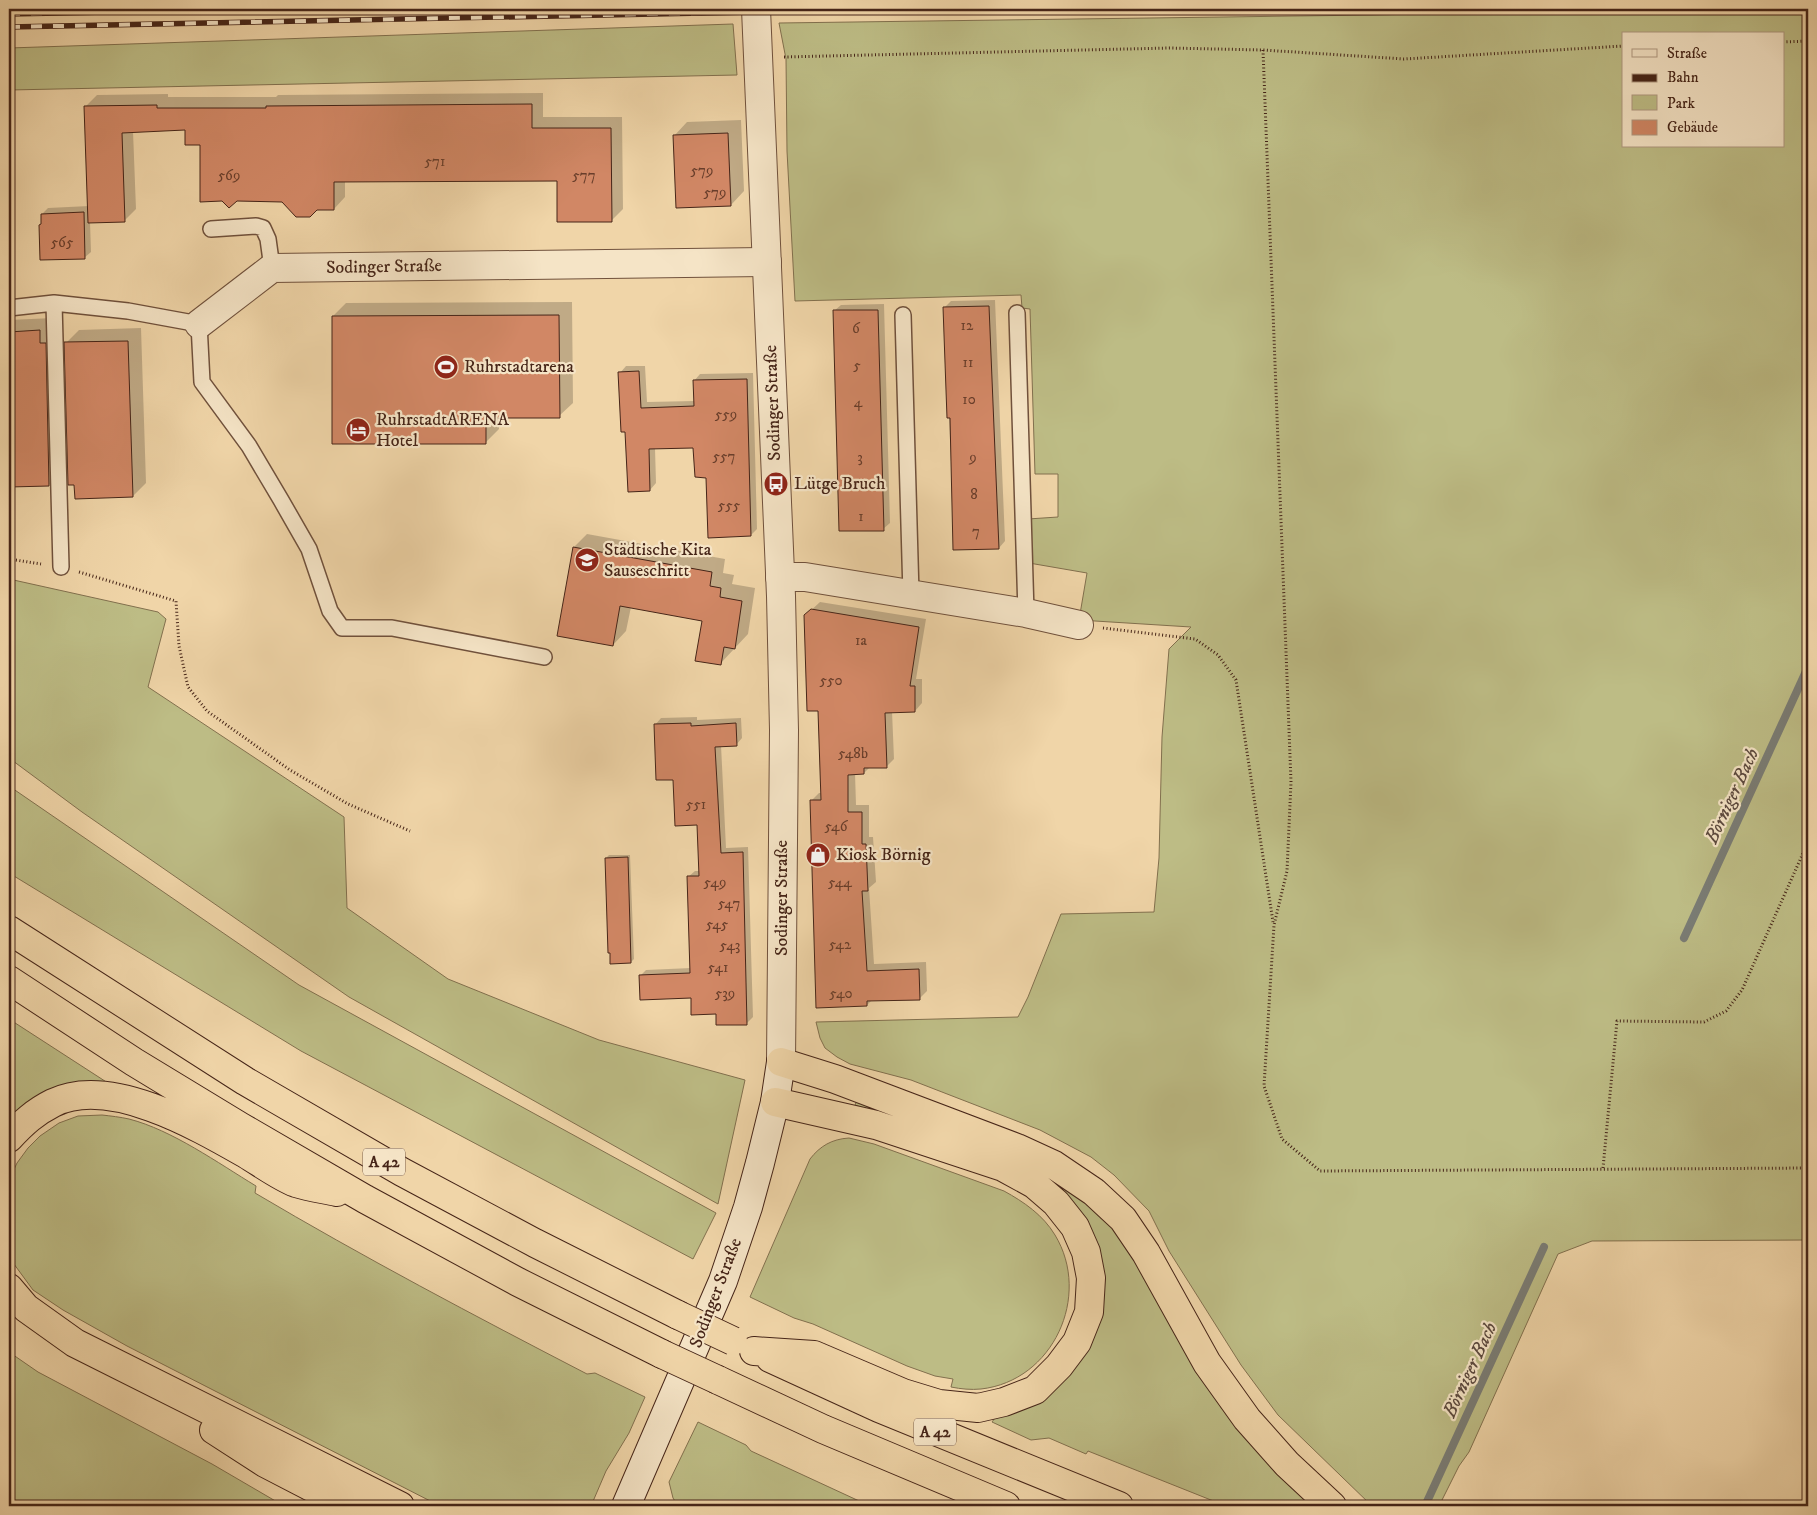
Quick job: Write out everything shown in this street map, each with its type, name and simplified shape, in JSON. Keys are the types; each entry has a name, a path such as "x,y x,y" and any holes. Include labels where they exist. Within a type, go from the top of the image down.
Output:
{"highway":[{"name":"A 42","path":"9,930 245,1081 402,1172 535,1243 678,1315 879,1408 1119,1506"},
{"name":"A 42","path":"9,980 150,1072 241,1127 365,1199 518,1282 662,1354 823,1429 1006,1506"},
{"path":"781,1062 835,1079 1017,1148 1054,1165 1094,1192 1123,1220 1146,1253 1208,1363 1247,1419 1287,1464 1332,1506"},
{"path":"9,1138 27,1118 55,1102 89,1094 127,1099 170,1114 207,1132 294,1182 365,1199"},
{"path":"744,1346 814,1356 903,1392 939,1404 978,1408 1004,1402 1035,1390 1060,1366 1077,1342 1089,1312 1091,1278 1086,1252 1075,1227 1056,1203 1034,1184 1003,1168 876,1124 775,1102"},
{"path":"9,1288 26,1308 75,1342 400,1506"},
{"path":"9,1314 48,1342 217,1431 265,1463 348,1506"}],"street":[{"name":"Sodinger Straße","path":"626,1506 723,1281 748,1207 775,1102 781,1062 784,730 780,577 756,9"},
{"name":"Sodinger Straße","path":"272,268 767,262"},
{"path":"199,324 272,268"},
{"path":"780,577 805,577 1026,613 1079,625"}],"lane":[{"path":"211,229 256,226 263,228 268,239 272,268"},
{"path":"54,304 61,567"},
{"path":"9,308 54,304 128,311 199,324 202,382 249,446 282,500 309,549 330,611 342,628 392,628 544,657"},
{"path":"1017,313 1026,613"},
{"path":"903,315 910,594"}],"path":[{"path":"1784,42 1808,41"},
{"path":"758,58 1169,48 1263,50 1404,59 1622,46"},
{"path":"1263,50 1291,782 1287,871 1274,925 1264,1086 1282,1139 1320,1171 1808,1168"},
{"path":"9,559 61,567 176,602 179,646 188,687 207,711 290,770 348,804 410,831"},
{"path":"1079,625 1195,639 1218,655 1236,680 1274,925"},
{"path":"1603,1168 1617,1021 1704,1022 1726,1011 1742,990 1808,842"}],"green space":[{"path":"1648,9 1808,9 1808,1240 1592,1241 1558,1254 1469,1452 1459,1466 1439,1506 1372,1506 1278,1415 1241,1365 1169,1251 1149,1211 1114,1175 1091,1157 1040,1130 911,1080 850,1064 825,1048 820,1038 816,1022 1018,1017 1028,997 1061,914 1154,912 1159,858 1162,737 1169,649 1191,627 1079,620 1087,573 1029,563 1028,519 1058,517 1058,474 1035,474 1030,309 1022,308 1021,295 795,301 787,151 786,59 779,23 1372,15"},
{"path":"733,24 737,75 9,90 9,48"},
{"path":"9,579 158,612 166,619 148,687 344,817 347,908 448,979 599,1040 745,1080 718,1204 349,997 82,812 9,758"},
{"path":"9,786 299,985 716,1213 693,1259 301,1051 9,873"},
{"path":"9,1019 111,1085 9,1125"},
{"path":"858,1098 1039,1168 1110,1220 1317,1506 1226,1506 1088,1451 1086,1454 1049,1438 1031,1440 992,1422 997,1415 1024,1406 1100,1277 1003,1158 855,1105"},
{"path":"102,1115 129,1119 145,1124 178,1139 256,1186 255,1193 378,1263 587,1374 595,1373 645,1397 629,1433 606,1471 591,1506 440,1506 127,1346 63,1310 33,1290 11,1260 9,1253 9,1180 17,1163 40,1136 59,1123 78,1116"},
{"path":"849,1138 874,1144 1004,1191 1019,1200 1045,1221 1055,1235 1065,1259 1069,1284 1067,1308 1059,1332 1046,1353 1028,1370 1006,1383 981,1389 951,1387 953,1379 935,1376 907,1366 813,1324 794,1318 750,1297 810,1159 827,1144"},
{"path":"9,1352 38,1372 212,1464 284,1506 9,1506"},
{"path":"698,1422 746,1445 751,1451 870,1506 678,1506 673,1498 669,1482"}],"building":[{"path":"532,104 532,128 611,128 612,222 557,222 557,181 334,182 334,210 317,210 310,217 296,217 282,202 237,201 229,208 222,201 200,202 200,145 185,145 185,130 122,133 125,222 88,223 84,106 157,105 157,108 266,108 266,106"},
{"path":"728,133 731,206 676,208 673,135"},
{"path":"84,212 85,259 40,260 39,225 41,224 41,214"},
{"path":"989,306 999,549 953,550 950,418 947,418 943,307"},
{"path":"833,310 878,310 884,531 839,531"},
{"name":"Ruhrstadtarena","path":"559,315 560,418 486,418 486,444 332,444 332,316"},
{"path":"40,330 40,343 46,343 49,486 9,487 9,332"},
{"path":"128,341 133,497 75,499 74,485 68,485 64,342"},
{"path":"639,371 641,408 694,406 693,380 747,379 751,536 708,538 706,478 695,477 693,448 649,449 650,491 628,492 625,432 621,432 618,372"},
{"path":"573,547 712,572 710,586 721,588 720,597 742,601 735,649 724,647 721,665 695,661 702,621 620,606 613,646 557,636"},
{"path":"811,609 919,627 910,686 915,686 915,712 885,713 887,768 864,768 864,774 848,775 848,812 862,812 862,844 866,844 868,891 862,891 867,971 919,969 920,1000 867,1001 867,1006 816,1008 810,800 821,800 818,711 807,711 804,615"},
{"path":"691,723 691,726 736,723 737,746 715,747 721,853 743,852 747,1025 716,1025 716,1014 691,1015 691,998 640,1000 639,975 690,973 687,876 699,876 697,825 675,826 673,780 656,780 654,724"},
{"path":"628,857 631,963 610,964 605,858"}],"waterway":[{"name":"Börniger Bach","path":"1684,938 1808,667"},
{"name":"Börniger Bach","path":"1425,1506 1544,1247"}],"railway":[{"path":"9,14 256,9"},
{"path":"9,27 897,9"}],"place":[{"name":"Ruhrstadtarena","path":"446,367"},
{"name":"RuhrstadtARENA Hotel","path":"358,430"},
{"name":"Lütge Bruch","path":"776,484"},
{"name":"Städtische Kita Sauseschritt","path":"587,560"},
{"name":"Kiosk Börnig","path":"818,855"}]}
